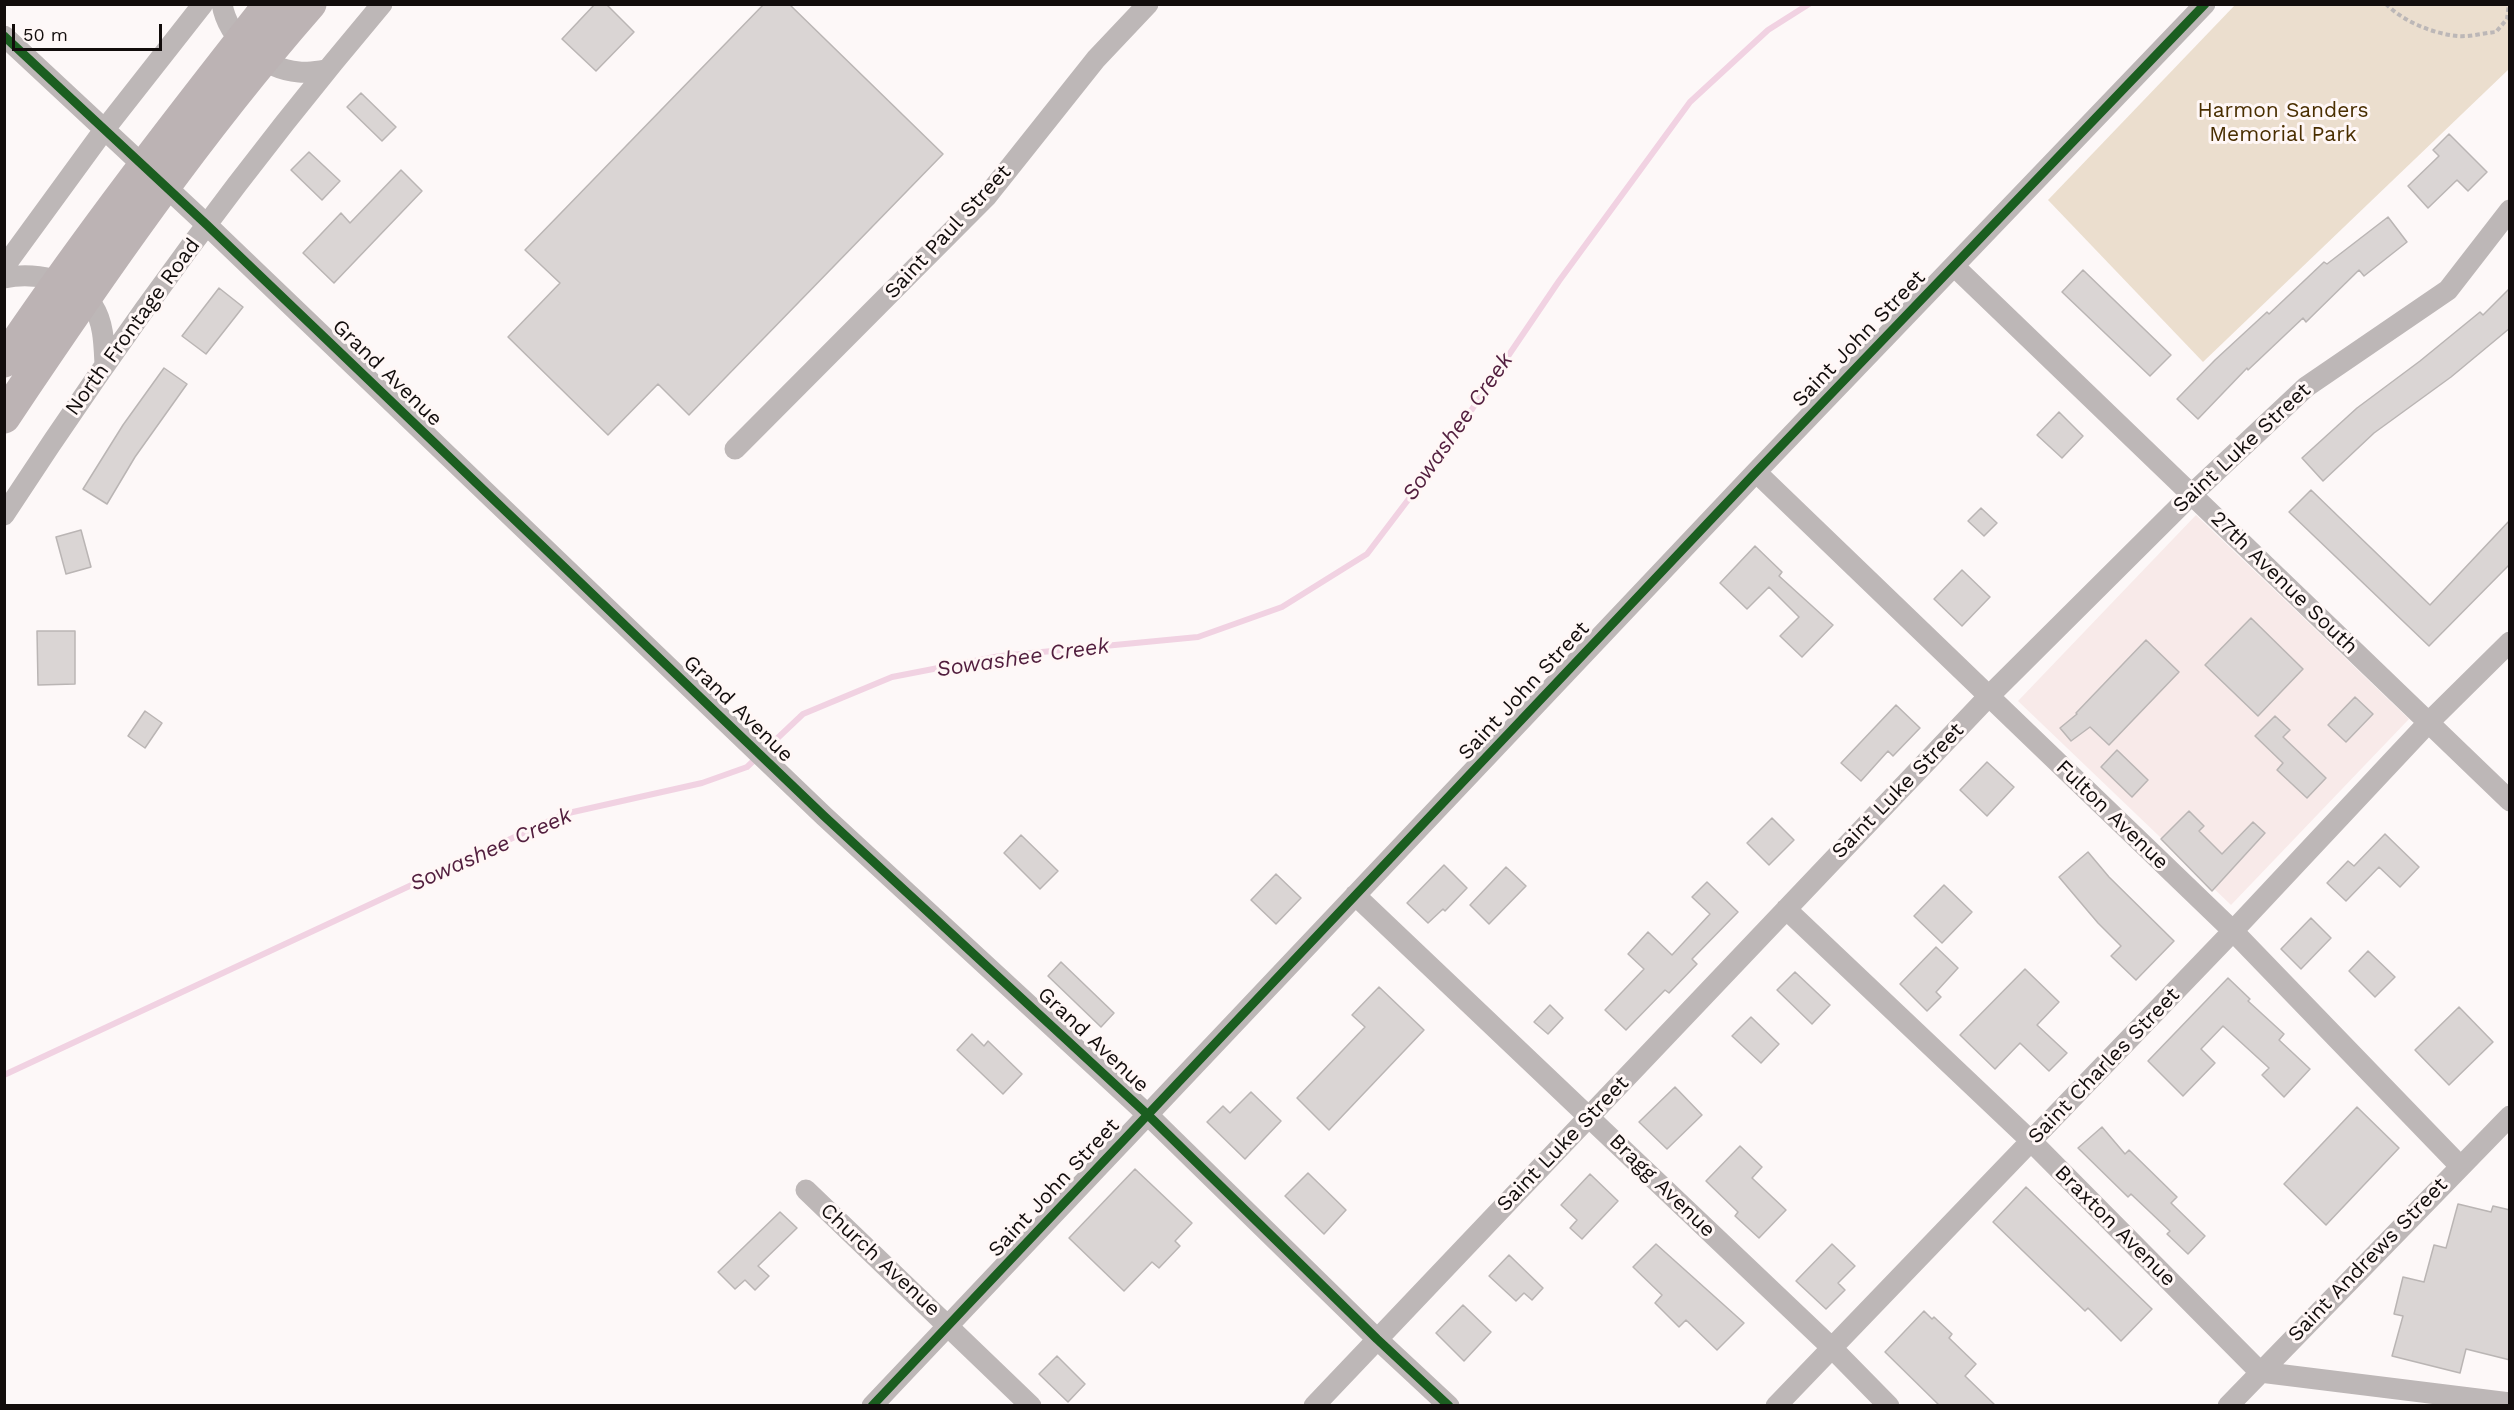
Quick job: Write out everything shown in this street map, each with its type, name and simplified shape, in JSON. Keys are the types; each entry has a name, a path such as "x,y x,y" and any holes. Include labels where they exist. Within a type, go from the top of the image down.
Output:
{"highway":[{"path":"4,361 44,301 163,139 270,4"},
{"path":"4,417 69,320 180,166 310,4"}],"street":[{"path":"4,267 104,130 203,4"},
{"path":"222,4 233,33 250,50 272,65 296,72 327,70"},
{"name":"North Frontage Road","path":"4,515 105,364 207,225 327,70 382,4"},
{"name":"Saint Paul Street","path":"735,449 987,196 1096,59 1148,4"},
{"name":"Saint John Street","path":"872,1406 1756,472 2205,4"},
{"name":"Grand Avenue","path":"4,36 207,225 824,816 1148,1115 1377,1339 1449,1406"},
{"name":"Saint Luke Street","path":"1314,1406 1989,696 2192,494 2306,387 2448,290 2510,210"},
{"name":"27th Avenue South","path":"1954,267 2510,801"},
{"path":"4,278 41,277 54,280 83,294 93,306 99,319 103,335 105,364"},
{"name":"Fulton Avenue","path":"1756,472 2233,931 2460,1166"},
{"name":"Saint Charles Street","path":"1776,1406 2233,931 2428,723 2510,642"},
{"name":"Bragg Avenue","path":"1355,895 1832,1348 1889,1406"},
{"name":"Braxton Avenue","path":"1786,909 2031,1141 2260,1372"},
{"name":"Saint Andrews Street","path":"2228,1406 2510,1116"},
{"name":"Church Avenue","path":"806,1190 1030,1406"},
{"path":"2260,1372 2510,1403"}],"path":[{"path":"2386,4 2409,20 2437,32 2460,36 2496,32 2507,19 2509,4"}],"shaded area":[{"path":"2196,515 2409,719 2231,905 2018,701"}],"green space":[{"name":"Harmon Sanders Memorial Park","path":"2235,5 2509,5 2509,69 2203,362 2048,200"}],"building":[{"path":"595,4 606,4 634,32 596,71 562,39"},
{"path":"764,4 789,4 943,154 689,415 658,384 608,435 508,337 560,283 525,250"},
{"path":"361,93 396,127 382,141 347,107"},
{"path":"2449,134 2487,172 2468,191 2457,180 2428,208 2408,186 2439,156 2433,150"},
{"path":"309,152 340,181 322,200 291,170"},
{"path":"401,170 422,191 334,283 303,253 341,213 350,223"},
{"path":"2388,217 2407,242 2364,276 2359,270 2306,322 2303,318 2248,370 2247,368 2198,419 2177,399 2215,360 2267,312 2269,314 2324,262 2327,264"},
{"path":"2083,270 2171,355 2150,376 2062,292"},
{"path":"219,288 243,307 206,354 182,336"},
{"path":"2510,288 2510,328 2451,377 2374,433 2323,481 2302,458 2357,408 2480,312 2483,315"},
{"path":"164,368 187,384 135,457 107,504 83,489 123,425"},
{"path":"2059,412 2083,436 2062,458 2037,435"},
{"path":"2311,490 2430,605 2510,520 2510,564 2429,646 2289,512"},
{"path":"1981,508 1997,523 1984,536 1968,521"},
{"path":"81,530 91,567 66,574 56,537"},
{"path":"1755,546 1782,572 1779,576 1833,625 1802,657 1780,636 1799,617 1769,587 1747,609 1720,583"},
{"path":"1962,570 1990,597 1962,626 1934,599"},
{"path":"2251,618 2303,669 2258,716 2205,665"},
{"path":"37,631 75,631 75,684 38,685"},
{"path":"2146,640 2179,672 2109,745 2090,727 2071,741 2060,728 2077,714"},
{"path":"2355,697 2373,714 2346,742 2328,725"},
{"path":"1896,705 1920,728 1893,756 1888,751 1861,781 1841,763"},
{"path":"145,711 162,723 145,748 128,736"},
{"path":"2275,716 2290,730 2283,737 2326,778 2307,798 2277,770 2283,763 2255,736"},
{"path":"2117,750 2148,780 2132,797 2101,767"},
{"path":"1987,762 2014,787 1987,816 1960,790"},
{"path":"2189,811 2204,826 2199,831 2222,854 2253,822 2265,833 2212,891 2161,839"},
{"path":"1772,818 1794,840 1769,865 1747,843"},
{"path":"2385,834 2419,867 2400,887 2379,867 2346,901 2327,883 2348,861 2354,866"},
{"path":"1021,835 1058,871 1040,889 1004,853"},
{"path":"2088,852 2109,877 2174,941 2136,980 2111,956 2121,946 2059,877"},
{"path":"1444,865 1467,888 1445,911 1443,909 1428,923 1407,903"},
{"path":"1506,867 1526,886 1489,924 1470,905"},
{"path":"1276,874 1301,898 1276,924 1251,900"},
{"path":"1707,882 1738,912 1692,959 1697,964 1669,993 1665,990 1626,1030 1605,1010 1644,969 1628,954 1648,932 1672,955 1710,914 1692,897"},
{"path":"1944,885 1972,912 1942,943 1914,916"},
{"path":"2311,918 2331,938 2301,969 2281,949"},
{"path":"1936,947 1958,968 1936,992 1941,997 1927,1011 1900,984"},
{"path":"2368,951 2395,977 2375,997 2349,971"},
{"path":"1061,962 1114,1013 1101,1027 1048,976"},
{"path":"2025,969 2059,1002 2037,1025 2067,1053 2049,1071 2020,1043 1995,1069 1960,1035"},
{"path":"1795,972 1830,1005 1812,1024 1777,990"},
{"path":"2228,978 2250,999 2248,1001 2284,1034 2279,1040 2310,1069 2284,1097 2262,1075 2269,1068 2223,1026 2201,1049 2215,1063 2183,1096 2148,1061"},
{"path":"1379,987 1424,1030 1329,1130 1297,1098 1365,1027 1352,1015"},
{"path":"1550,1005 1563,1018 1548,1034 1534,1022"},
{"path":"2459,1007 2493,1042 2449,1085 2415,1050"},
{"path":"1751,1017 1779,1044 1761,1063 1732,1036"},
{"path":"972,1034 984,1046 988,1041 1022,1074 1003,1094 957,1050"},
{"path":"1675,1087 1702,1115 1667,1149 1639,1122"},
{"path":"1251,1092 1281,1121 1245,1159 1207,1122 1223,1106 1230,1113"},
{"path":"2357,1107 2399,1148 2326,1225 2284,1184"},
{"path":"2102,1127 2125,1154 2129,1150 2177,1197 2171,1203 2205,1236 2188,1254 2167,1234 2170,1231 2131,1194 2128,1197 2078,1148"},
{"path":"1740,1146 1762,1167 1752,1178 1786,1210 1759,1238 1735,1216 1738,1212 1706,1181"},
{"path":"1135,1169 1192,1223 1175,1241 1180,1246 1159,1268 1152,1262 1124,1291 1069,1238"},
{"path":"1308,1173 1346,1210 1324,1234 1285,1196"},
{"path":"1590,1174 1618,1201 1582,1239 1570,1228 1577,1220 1561,1205"},
{"path":"2026,1187 2152,1309 2121,1341 2088,1308 2085,1311 1993,1222"},
{"path":"2458,1204 2491,1212 2493,1206 2510,1210 2510,1360 2466,1349 2460,1373 2392,1356 2403,1316 2394,1314 2403,1277 2424,1282 2434,1245 2446,1248"},
{"path":"780,1212 797,1228 758,1266 769,1276 755,1290 745,1280 735,1289 718,1272"},
{"path":"1656,1244 1744,1323 1717,1350 1686,1320 1679,1327 1655,1303 1662,1295 1633,1267"},
{"path":"1832,1244 1855,1266 1838,1283 1845,1290 1826,1309 1796,1281"},
{"path":"1509,1255 1543,1288 1532,1300 1524,1293 1516,1301 1489,1276"},
{"path":"1463,1305 1491,1332 1464,1361 1436,1333"},
{"path":"1924,1311 1952,1334 1949,1338 1976,1364 1965,1376 1996,1406 1940,1406 1885,1352"},
{"path":"1057,1356 1085,1384 1068,1402 1039,1374"}],"waterway":[{"name":"Sowashee Creek","path":"4,1075 564,814 702,783 747,767 803,714 892,677 1000,656 1198,637 1282,607 1367,554 1430,471 1559,281 1690,102 1768,30 1809,4"}],"cycle path":[{"path":"872,1406 1756,472 2205,4"},
{"path":"4,36 207,225 824,816 1148,1115 1377,1339 1449,1406"}]}
